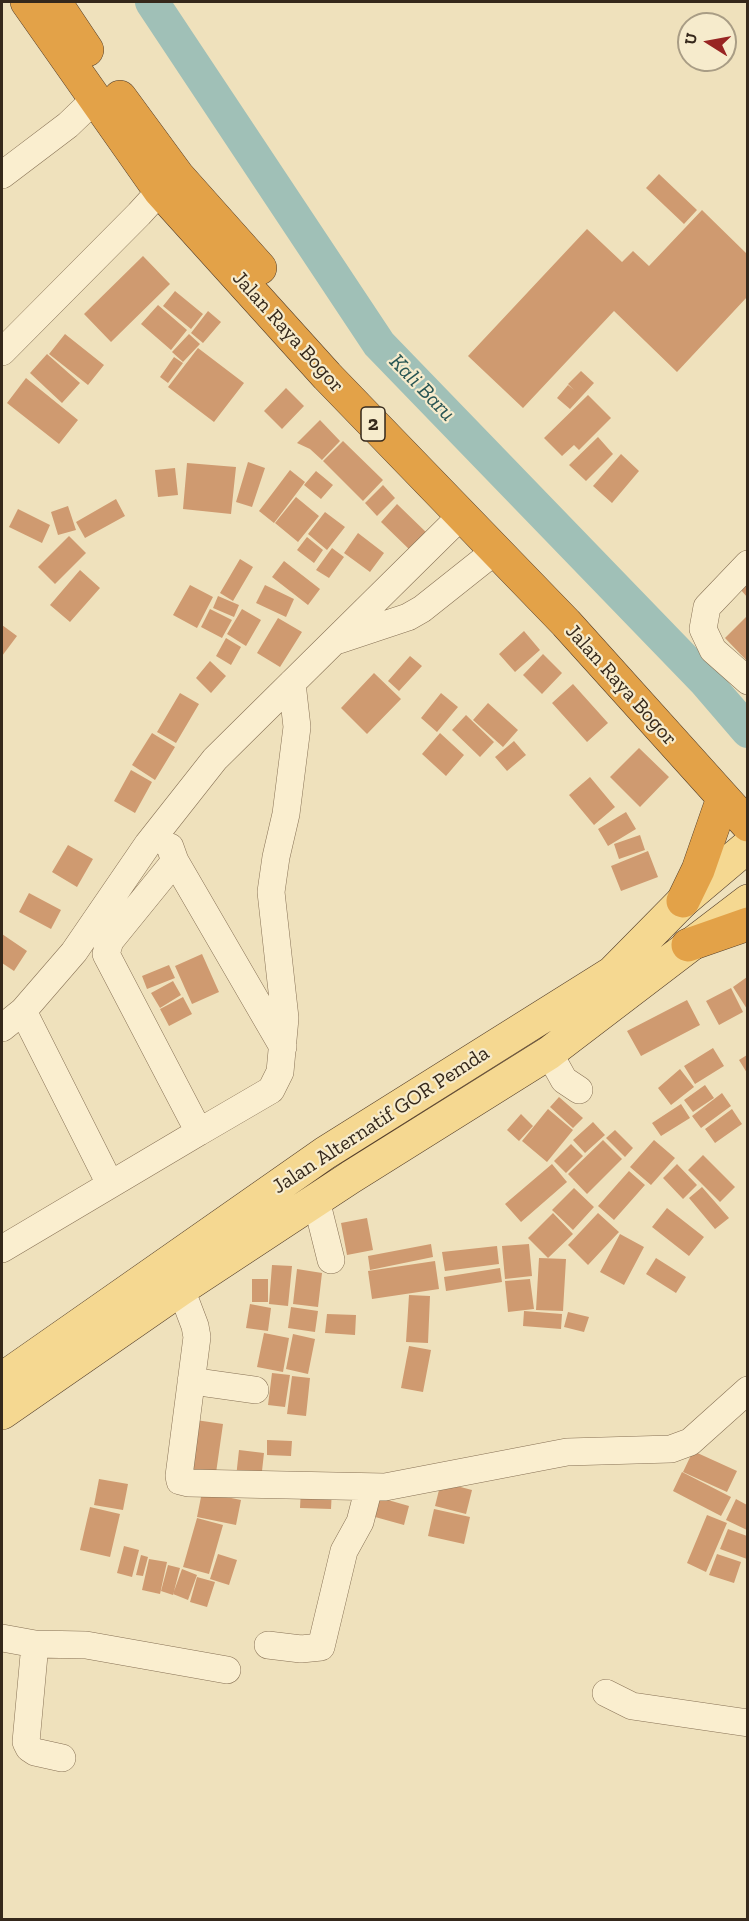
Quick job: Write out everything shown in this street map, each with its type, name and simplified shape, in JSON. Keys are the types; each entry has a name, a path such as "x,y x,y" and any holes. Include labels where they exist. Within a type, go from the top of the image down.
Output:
{"highway":[{"name":"Jalan Raya Bogor","path":"27,2 160,191 327,376 402,438 580,607 735,795 747,825"},
{"name":"Jalan Raya Bogor","path":"55,2 178,176 344,362 461,516 735,795"},
{"path":"683,901 735,795"},
{"path":"688,945 747,924"}],"main road":[{"name":"Jalan Alternatif GOR Pemda","path":"2,1379 325,1153 612,973 683,901 747,846"},
{"name":"Jalan Alternatif GOR Pemda","path":"2,1413 181,1289 316,1200 549,1053 747,901"}],"street":[{"path":"2,175 68,125 94,100"},
{"path":"2,352 160,191"},
{"path":"2,1028 23,1011 74,952 162,826 214,759 461,516"},
{"path":"332,642 408,617 422,609 495,551"},
{"path":"747,564 706,607 703,629 713,650 747,681"},
{"path":"5,1236 110,1184 271,1090 280,1072 285,1017 271,892 276,856 286,814 297,727 292,683"},
{"path":"162,826 175,861 283,1047"},
{"path":"175,861 110,941 106,954 199,1132"},
{"path":"23,1011 110,1184"},
{"path":"549,1053 564,1080 579,1090"},
{"path":"316,1200 331,1260"},
{"path":"181,1289 197,1337 179,1476 184,1483 385,1487 567,1452 672,1449 690,1442 747,1390"},
{"path":"191,1381 255,1390"},
{"path":"268,1645 301,1649 321,1647 344,1551 360,1522 369,1486"},
{"path":"2,1638 35,1644 86,1645 227,1670"},
{"path":"35,1644 26,1742 35,1752 62,1758"},
{"path":"606,1694 633,1706 747,1723"}],"building":[{"path":"659,174 697,210 684,224 646,188"},
{"path":"702,210 747,254 747,297 677,372 614,311 523,408 468,356 587,229 622,262 633,251 649,266"},
{"path":"143,256 170,284 111,342 84,314"},
{"path":"175,291 203,314 191,329 163,306"},
{"path":"158,305 187,330 171,350 141,324"},
{"path":"208,311 221,322 203,343 191,333"},
{"path":"65,334 104,365 88,385 49,354"},
{"path":"189,334 200,344 183,362 172,352"},
{"path":"198,348 244,383 214,422 168,387"},
{"path":"47,354 80,383 62,403 30,373"},
{"path":"174,357 183,363 168,383 160,377"},
{"path":"581,371 594,383 570,409 557,398 568,385 574,390 568,384"},
{"path":"26,378 78,420 59,444 7,403"},
{"path":"286,388 304,406 282,429 264,411"},
{"path":"588,395 611,418 579,450 574,445 562,456 544,438"},
{"path":"320,420 340,441 322,460 310,449 297,443"},
{"path":"598,437 613,454 586,481 569,465"},
{"path":"343,441 383,480 363,501 323,461"},
{"path":"621,454 639,471 612,503 593,486"},
{"path":"248,462 265,468 252,507 236,502"},
{"path":"187,463 236,467 231,514 183,509"},
{"path":"175,468 178,495 158,497 155,470"},
{"path":"290,470 305,482 274,523 259,511"},
{"path":"316,471 333,485 321,499 304,485"},
{"path":"383,485 395,498 377,516 365,503"},
{"path":"296,497 319,516 298,542 275,523"},
{"path":"116,499 125,516 85,538 76,522"},
{"path":"397,504 429,535 412,552 381,522"},
{"path":"68,506 76,530 58,535 51,512"},
{"path":"18,509 50,525 42,543 9,527"},
{"path":"325,512 345,527 327,550 308,534"},
{"path":"358,533 384,553 370,572 344,553"},
{"path":"69,536 86,553 55,584 38,567"},
{"path":"307,537 323,550 314,563 297,550"},
{"path":"332,548 344,557 329,578 316,570"},
{"path":"240,559 253,567 233,601 220,593"},
{"path":"284,561 320,589 308,605 272,577"},
{"path":"80,570 100,588 70,622 50,605"},
{"path":"747,584 747,597 741,590"},
{"path":"190,585 213,597 197,628 173,615"},
{"path":"265,585 294,599 286,617 256,603"},
{"path":"218,596 239,605 234,617 213,608"},
{"path":"210,609 232,620 222,638 201,627"},
{"path":"242,609 261,620 246,646 227,634"},
{"path":"747,616 747,661 725,638"},
{"path":"278,618 302,632 280,667 257,653"},
{"path":"2,625 17,636 2,656"},
{"path":"524,631 540,650 515,672 499,654"},
{"path":"226,638 241,647 231,665 216,656"},
{"path":"543,654 562,673 542,694 523,675"},
{"path":"410,656 422,666 399,691 388,681"},
{"path":"210,661 226,676 211,693 196,678"},
{"path":"374,673 401,699 367,734 341,708"},
{"path":"573,684 608,723 587,742 552,703"},
{"path":"180,693 199,704 176,743 157,732"},
{"path":"441,693 458,707 437,732 421,718"},
{"path":"488,703 518,730 503,747 473,720"},
{"path":"466,715 494,742 480,757 452,730"},
{"path":"152,733 175,747 155,780 132,765"},
{"path":"440,733 464,755 446,776 422,754"},
{"path":"514,741 526,755 507,771 495,757"},
{"path":"639,748 669,777 640,807 610,777"},
{"path":"131,770 152,782 135,813 114,801"},
{"path":"590,777 615,807 594,825 569,795"},
{"path":"626,812 636,829 608,846 598,829"},
{"path":"640,835 645,850 619,859 614,844"},
{"path":"68,845 93,859 77,887 52,872"},
{"path":"648,851 658,877 621,891 611,866"},
{"path":"29,893 61,910 51,929 19,912"},
{"path":"2,934 27,951 14,971 2,963"},
{"path":"202,954 219,992 192,1004 175,966"},
{"path":"169,965 175,978 147,989 142,976"},
{"path":"747,977 747,1009 733,987"},
{"path":"173,981 181,995 160,1008 151,993"},
{"path":"731,988 743,1012 719,1025 706,1001"},
{"path":"183,997 192,1014 169,1026 160,1009"},
{"path":"687,1000 700,1025 641,1056 627,1031"},
{"path":"713,1048 724,1066 695,1084 684,1066"},
{"path":"747,1055 747,1073 739,1060"},
{"path":"680,1069 694,1087 671,1105 658,1088"},
{"path":"705,1085 714,1098 693,1112 684,1100"},
{"path":"722,1093 731,1106 701,1128 692,1116"},
{"path":"559,1097 583,1118 573,1128 550,1107"},
{"path":"681,1104 690,1118 661,1136 652,1123"},
{"path":"548,1109 573,1130 547,1162 522,1141"},
{"path":"732,1109 742,1124 715,1143 705,1129"},
{"path":"521,1114 533,1126 519,1141 507,1130"},
{"path":"593,1122 605,1135 585,1153 573,1140"},
{"path":"615,1130 633,1148 625,1157 606,1138"},
{"path":"603,1140 622,1159 587,1194 568,1174"},
{"path":"654,1140 675,1158 651,1185 630,1167"},
{"path":"571,1144 583,1156 566,1173 554,1161"},
{"path":"703,1155 735,1187 720,1202 688,1170"},
{"path":"552,1164 567,1182 521,1222 505,1204"},
{"path":"677,1164 697,1185 683,1199 663,1178"},
{"path":"629,1171 645,1185 614,1220 598,1206"},
{"path":"702,1187 729,1218 715,1229 689,1198"},
{"path":"574,1188 594,1207 573,1230 552,1210"},
{"path":"667,1208 704,1237 689,1256 652,1227"},
{"path":"553,1213 573,1234 548,1258 528,1238"},
{"path":"598,1213 619,1232 588,1265 568,1245"},
{"path":"367,1218 373,1250 347,1255 341,1223"},
{"path":"620,1234 644,1247 624,1285 600,1272"},
{"path":"431,1244 433,1257 370,1270 368,1256"},
{"path":"529,1244 532,1276 505,1279 502,1246"},
{"path":"497,1246 499,1264 445,1271 442,1252"},
{"path":"539,1258 566,1259 563,1311 536,1310"},
{"path":"656,1258 686,1277 676,1293 646,1274"},
{"path":"435,1261 439,1289 372,1299 368,1271"},
{"path":"272,1265 292,1266 288,1306 269,1304"},
{"path":"500,1268 502,1282 446,1291 444,1277"},
{"path":"297,1269 322,1273 318,1307 293,1304"},
{"path":"252,1279 268,1279 268,1302 252,1302"},
{"path":"530,1279 534,1309 508,1312 505,1281"},
{"path":"409,1295 430,1296 428,1343 406,1342"},
{"path":"250,1304 271,1308 268,1331 246,1328"},
{"path":"291,1307 318,1311 315,1332 288,1328"},
{"path":"524,1311 562,1314 561,1329 523,1326"},
{"path":"568,1312 589,1317 584,1332 564,1327"},
{"path":"327,1314 356,1315 355,1335 325,1333"},
{"path":"264,1333 289,1338 283,1372 257,1367"},
{"path":"293,1334 315,1339 308,1374 286,1369"},
{"path":"409,1346 431,1350 423,1392 401,1388"},
{"path":"272,1373 290,1375 285,1407 268,1405"},
{"path":"292,1376 310,1378 306,1416 287,1414"},
{"path":"189,1419 223,1424 215,1480 181,1476"},
{"path":"267,1440 292,1441 291,1456 267,1455"},
{"path":"239,1450 264,1453 261,1480 236,1477"},
{"path":"693,1451 737,1471 727,1492 683,1472"},
{"path":"682,1472 731,1497 721,1516 673,1491"},
{"path":"99,1479 128,1484 123,1510 94,1505"},
{"path":"441,1482 472,1490 466,1514 435,1506"},
{"path":"301,1488 332,1489 331,1509 300,1508"},
{"path":"202,1492 241,1500 236,1525 197,1517"},
{"path":"374,1496 409,1506 404,1525 368,1515"},
{"path":"736,1499 747,1505 747,1530 726,1520"},
{"path":"90,1507 120,1514 110,1557 80,1550"},
{"path":"434,1509 470,1517 464,1544 428,1536"},
{"path":"707,1515 727,1523 706,1572 687,1563"},
{"path":"197,1518 223,1525 209,1574 183,1567"},
{"path":"728,1529 747,1536 747,1559 720,1549"},
{"path":"124,1546 139,1550 132,1577 117,1573"},
{"path":"218,1554 237,1560 229,1585 210,1579"},
{"path":"717,1554 741,1562 734,1583 709,1575"},
{"path":"141,1555 148,1557 143,1576 136,1575"},
{"path":"149,1559 167,1562 160,1594 142,1590"},
{"path":"168,1565 180,1568 173,1595 161,1591"},
{"path":"182,1569 197,1575 188,1600 173,1594"},
{"path":"197,1577 215,1582 207,1607 190,1602"}],"waterway":[{"name":"Kali Baru","path":"152,2 379,344 705,681 748,731"}]}
